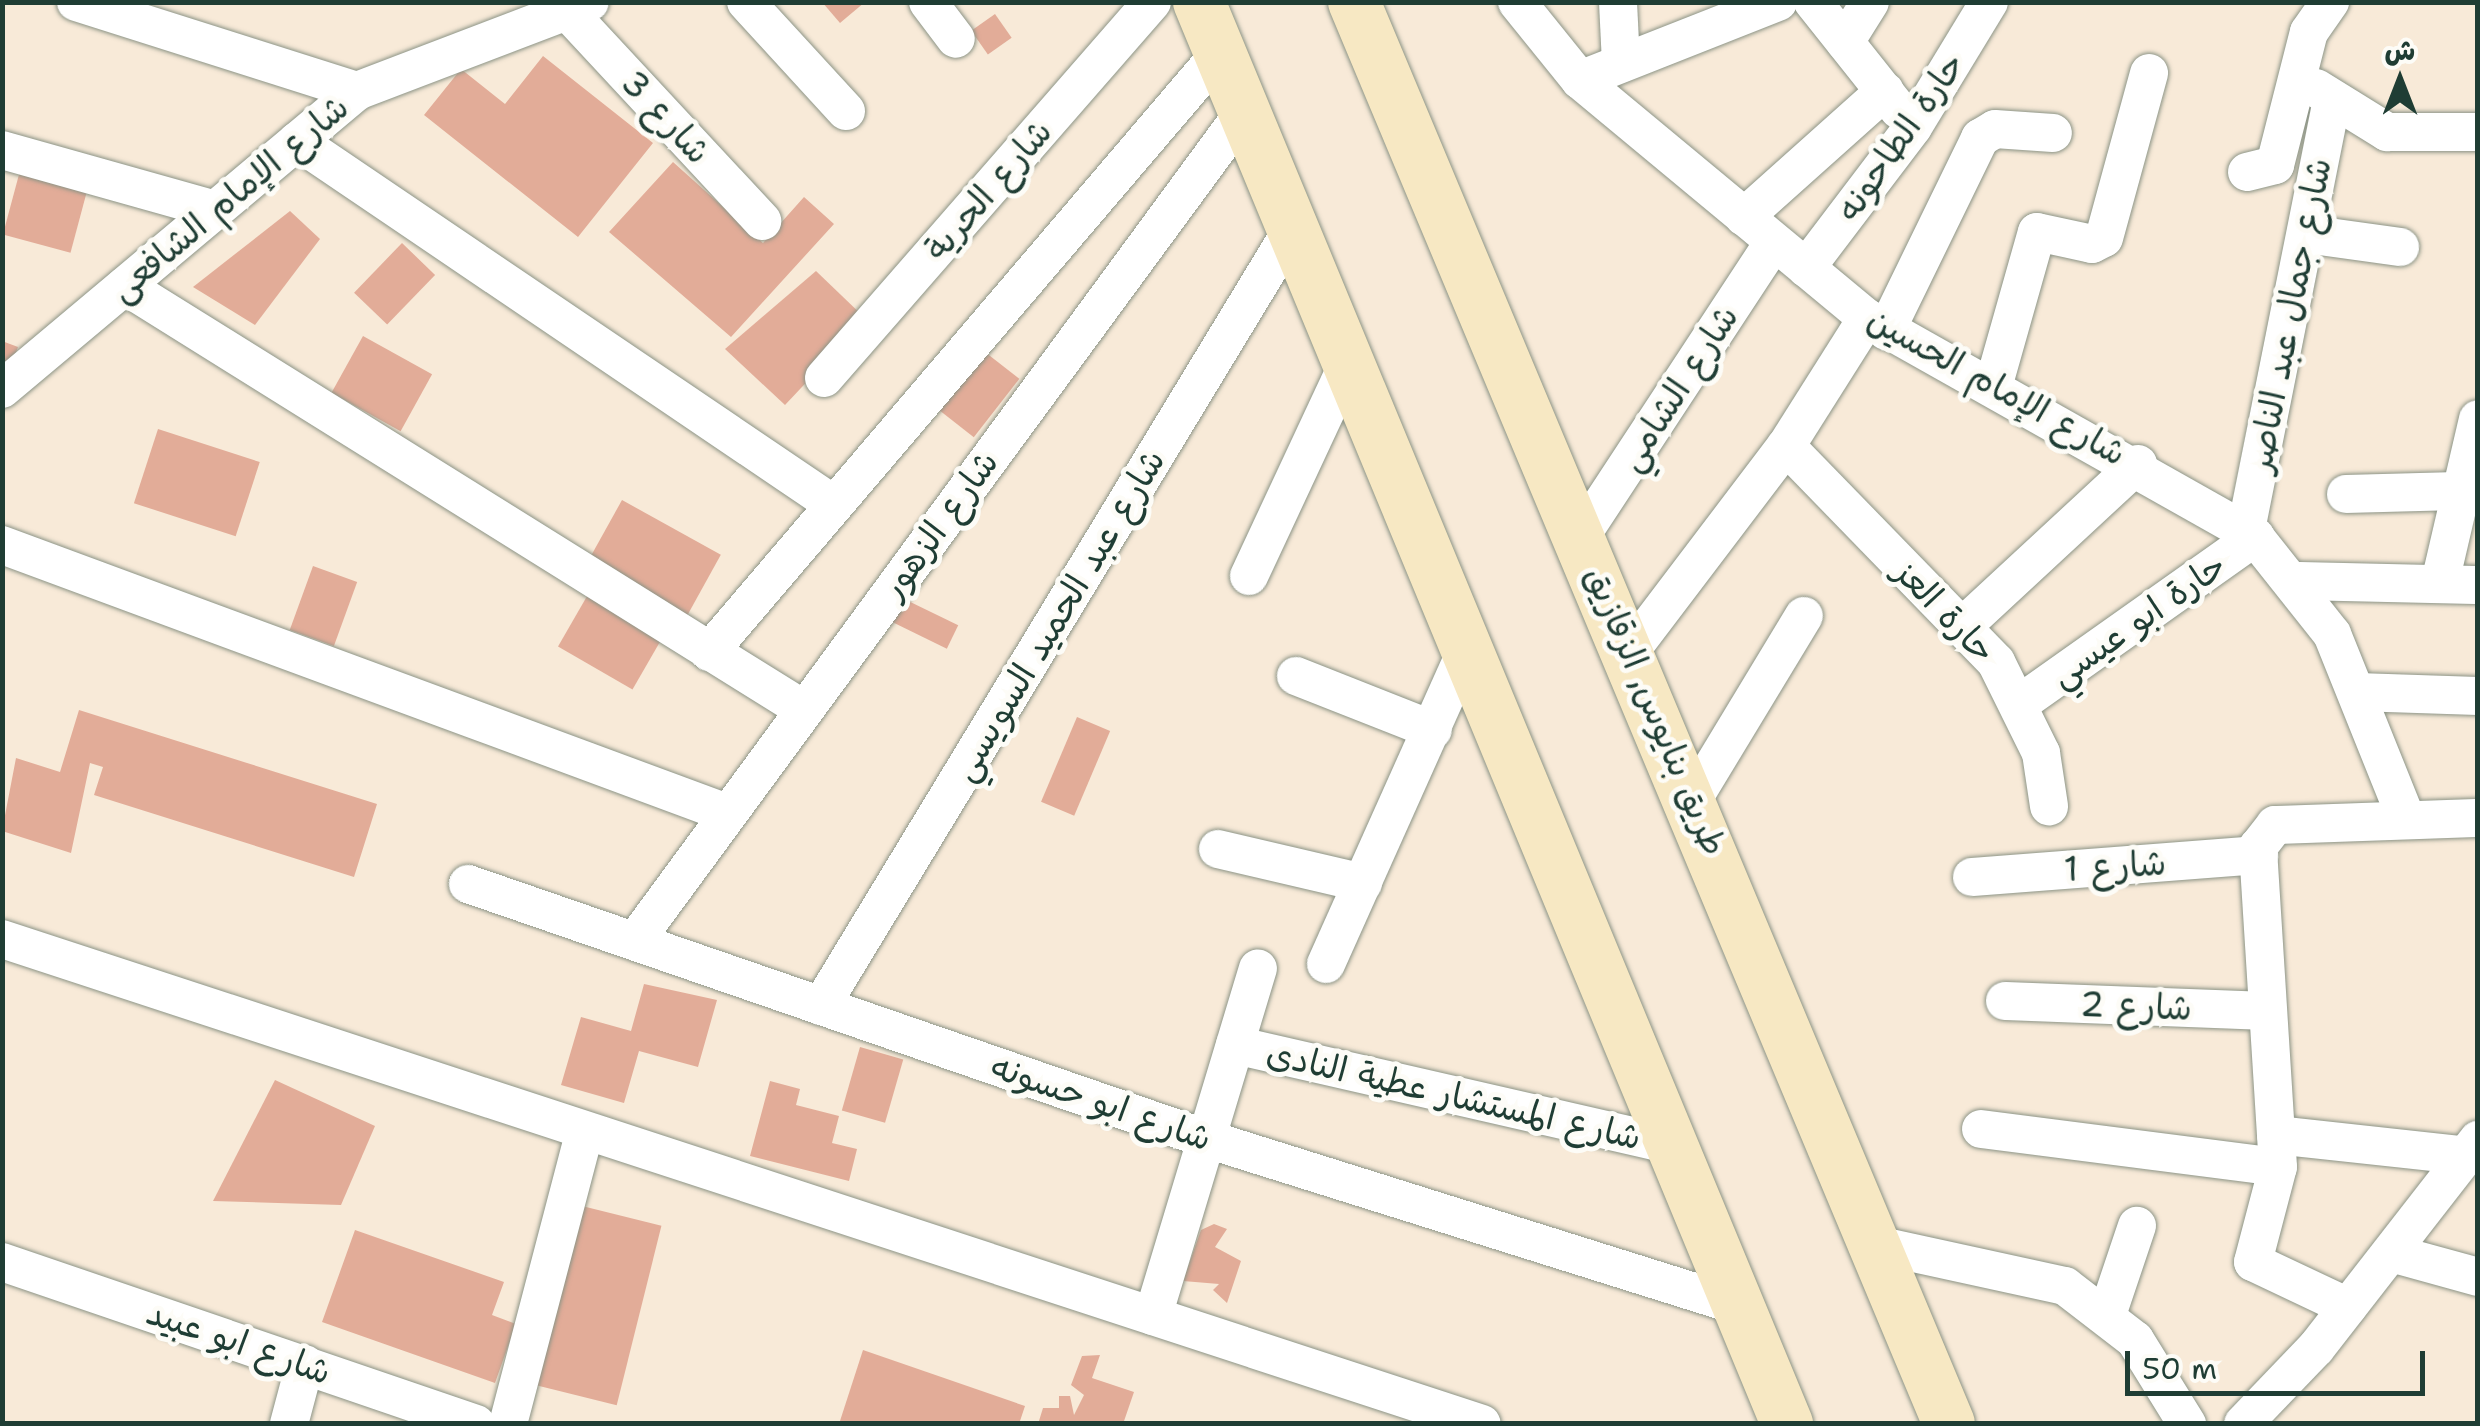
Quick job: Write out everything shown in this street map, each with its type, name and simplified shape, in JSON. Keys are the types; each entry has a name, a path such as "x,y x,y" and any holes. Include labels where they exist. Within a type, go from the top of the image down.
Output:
{"main road":[{"path":"1199,2 1350,359 1787,1424"},
{"name":"طريق بنايوس, الزقازيق","path":"1354,2 1582,534 1949,1424"}],"street":[{"path":"76,2 357,92"},
{"path":"746,2 846,111"},
{"path":"928,2 956,39"},
{"name":"شارع الحرية","path":"824,378 1152,2"},
{"name":"شارع الإمام الحسين","path":"1517,2 1580,80 1876,324 2138,464 2250,534 2297,581 2356,692 2405,816"},
{"path":"1618,2 1621,64"},
{"path":"1580,80 1778,2"},
{"path":"1813,2 1913,127"},
{"path":"1845,42 1870,2"},
{"name":"حارة الطاحونه","path":"1806,268 1913,127 1990,2"},
{"name":"شارع جمال عبد الناصر","path":"2246,172 2273,169 2301,78 2309,32 2330,2"},
{"name":"شارع الإمام الشافعى","path":"2,389 357,92 580,8"},
{"name":"شارع 3","path":"580,8 762,221"},
{"path":"708,652 1220,53"},
{"path":"1993,387 2037,232 2092,244 2106,232 2149,74"},
{"path":"2301,78 2386,132 2478,132"},
{"path":"1744,217 1885,92"},
{"name":"شارع جمال عبد الناصر","path":"2250,534 2332,100"},
{"name":"شارع الزهور","path":"635,942 802,709 1245,111"},
{"path":"1630,650 1876,324 1980,138 1995,129 2053,133"},
{"path":"297,141 833,504"},
{"path":"2,150 215,210"},
{"name":"شارع عبد الحميد السويسي","path":"821,1006 1294,224"},
{"path":"2306,234 2400,247"},
{"name":"شارع الشامي","path":"1582,534 1774,242"},
{"path":"125,286 802,709"},
{"path":"1249,576 1350,359"},
{"path":"2441,578 2457,491 2478,419"},
{"name":"حارة العز","path":"1786,446 1962,627 2022,702 2049,806"},
{"path":"1962,627 2138,464"},
{"path":"2346,494 2457,491"},
{"name":"حارة ابو عيسي","path":"2022,702 2250,534"},
{"path":"2,546 727,814"},
{"path":"2297,581 2441,578 2478,585"},
{"path":"1693,800 1804,616"},
{"path":"1326,964 1434,730 1468,646"},
{"path":"1296,676 1434,730"},
{"path":"2356,692 2478,696"},
{"path":"2348,1307 2253,1262 2277,1151 2258,856 2275,826 2405,816 2478,818"},
{"path":"1218,849 1363,883"},
{"name":"شارع 1","path":"1972,877 2258,856"},
{"name":"شارع ابو حسونه","path":"468,884 1207,1139 1739,1306"},
{"path":"2,939 1482,1424"},
{"path":"1153,1316 1258,969"},
{"name":"شارع 2","path":"2005,1001 2268,1011"},
{"name":"شارع المستشار عطية النادى","path":"1235,1045 1672,1144"},
{"path":"1981,1128 2277,1151 2468,1147"},
{"path":"508,1424 585,1130"},
{"path":"2244,1424 2348,1307 2468,1147"},
{"path":"2108,1312 2137,1226"},
{"path":"1877,1245 2033,1277 2108,1312 2187,1424"},
{"path":"2391,1253 2478,1277"},
{"name":"شارع ابو عبيد","path":"2,1262 476,1424"},
{"path":"289,1424 305,1364"}],"building":[{"path":"822,2 865,2 840,23"},
{"path":"995,14 1012,38 988,54 971,31"},
{"path":"543,56 653,143 578,237 424,115 461,69 505,104"},
{"path":"673,162 763,243 804,197 834,224 731,337 609,232"},
{"path":"21,167 89,185 70,253 3,235"},
{"path":"290,211 320,239 255,325 193,287"},
{"path":"402,243 435,275 387,325 354,293"},
{"path":"816,271 866,319 785,405 725,349"},
{"path":"363,336 432,374 401,431 331,393"},
{"path":"2,341 18,347 6,379 2,378"},
{"path":"976,345 1019,379 974,437 930,403"},
{"path":"158,429 260,462 236,536 134,503"},
{"path":"622,500 721,555 685,619 587,564"},
{"path":"313,566 357,582 334,646 290,630"},
{"path":"590,591 664,634 632,689 558,646"},
{"path":"898,596 958,625 947,649 887,619"},
{"path":"79,710 377,804 354,877 94,795 103,767 90,763 71,853 2,831 16,758 60,772"},
{"path":"1077,717 1110,731 1074,816 1041,802"},
{"path":"644,984 717,1000 698,1067 639,1051 624,1103 561,1085 581,1017 631,1031"},
{"path":"860,1047 903,1059 885,1123 842,1110"},
{"path":"275,1080 375,1126 341,1205 213,1201"},
{"path":"770,1081 800,1089 796,1105 839,1116 832,1143 857,1149 849,1181 750,1156"},
{"path":"578,1205 661,1226 617,1405 533,1385"},
{"path":"1214,1224 1227,1229 1215,1247 1241,1261 1227,1303 1213,1290 1219,1284 1183,1281 1201,1230"},
{"path":"355,1230 504,1282 492,1315 516,1324 495,1383 322,1322"},
{"path":"863,1350 1025,1406 1019,1424 839,1424"},
{"path":"1100,1355 1092,1378 1134,1392 1123,1424 1038,1424 1043,1408 1059,1408 1059,1396 1070,1396 1074,1415 1084,1395 1071,1385 1082,1356"}]}
